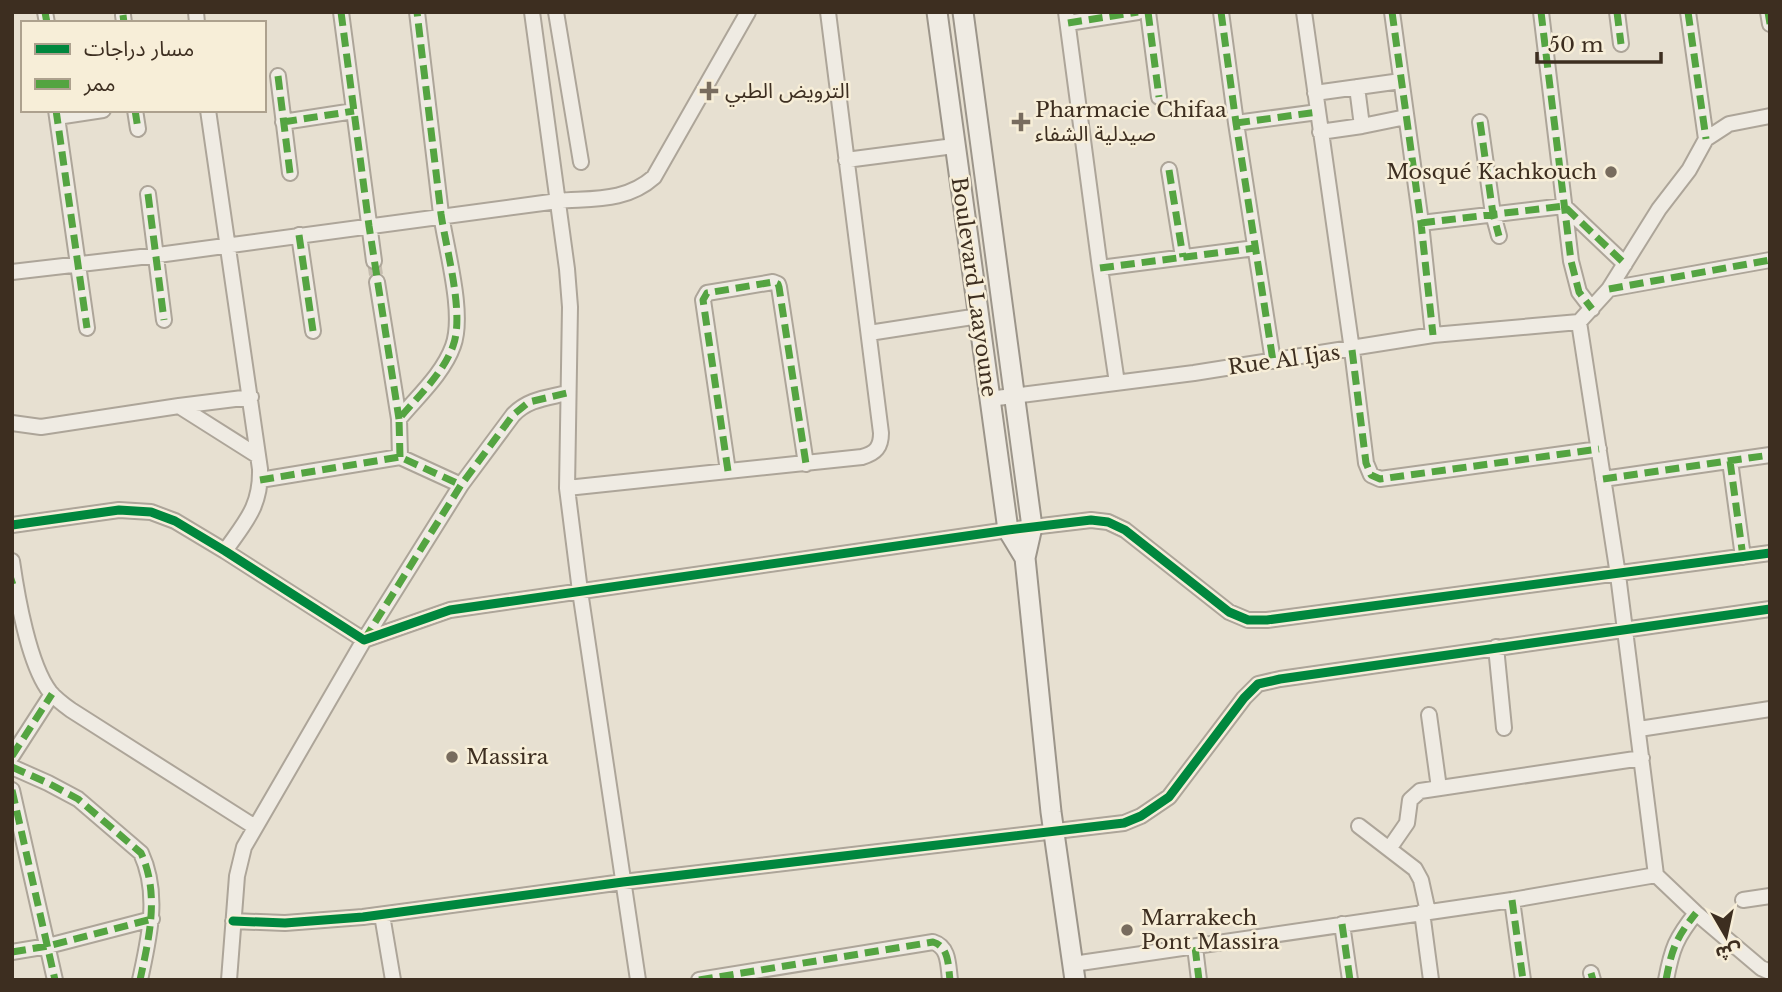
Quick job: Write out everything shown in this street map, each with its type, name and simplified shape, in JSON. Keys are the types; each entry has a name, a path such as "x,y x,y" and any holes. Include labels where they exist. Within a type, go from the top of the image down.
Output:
{"street":[{"path":"341,12 374,261"},
{"path":"399,419 443,366 457,332 417,12"},
{"path":"532,12 570,307 567,488 638,980"},
{"path":"556,12 581,162"},
{"path":"12,272 229,246 558,201 623,195 640,188 654,177 748,12"},
{"path":"567,488 806,464 862,457 877,450 881,433 828,12"},
{"name":"Boulevard Laayoune","path":"937,12 1008,530 1025,558"},
{"name":"Boulevard Laayoune","path":"962,12 1032,527 1025,558 1054,833 1074,972"},
{"path":"1117,383 1067,17 1138,12"},
{"path":"1148,12 1158,97"},
{"path":"1221,12 1273,361"},
{"path":"1304,12 1353,350 1366,463 1371,475 1380,479 1599,449"},
{"path":"1392,12 1421,223 1433,335"},
{"path":"1541,12 1564,206 1577,285 1592,309"},
{"path":"1617,12 1621,44"},
{"path":"1688,12 1706,139"},
{"path":"1768,12 1770,23"},
{"path":"278,76 290,173"},
{"path":"1315,93 1401,80"},
{"path":"1357,87 1362,126"},
{"path":"283,122 354,111"},
{"path":"80,112 56,114 87,328"},
{"path":"135,112 138,129"},
{"path":"208,112 251,397 260,480 259,496 253,511 225,551"},
{"path":"1236,122 1318,112"},
{"path":"1770,116 1730,124 1706,139 1689,170 1659,209 1609,289 1578,322 1618,575 1656,875 1696,913 1761,968 1770,972"},
{"path":"1320,132 1406,117"},
{"path":"1480,122 1493,214 1499,236"},
{"path":"846,160 954,146"},
{"path":"1169,170 1182,257"},
{"path":"148,194 158,255 164,320"},
{"path":"1421,223 1564,206 1625,264"},
{"path":"299,235 313,331"},
{"path":"1100,268 1255,248"},
{"path":"1609,289 1770,260"},
{"path":"377,282 399,419 400,457"},
{"path":"728,471 703,300 708,293 773,282 779,287 806,464"},
{"path":"869,333 979,316"},
{"name":"Rue Al Ijas","path":"989,399 1353,350 1433,335 1578,322"},
{"path":"229,980 240,858 256,827 364,640 461,485 522,406 567,393"},
{"path":"12,423 41,427 251,397"},
{"path":"179,406 258,456"},
{"path":"1603,479 1770,455"},
{"path":"260,480 400,457 461,485"},
{"path":"1730,461 1744,557"},
{"path":"12,526 119,510 142,510 175,521 364,640"},
{"path":"364,640 450,610 1091,520 1108,522 1125,530 1229,612 1248,620 1267,620 1618,575 1770,553"},
{"path":"12,561 13,580 33,657 40,676 52,694 81,717 256,827"},
{"path":"233,921 285,923 382,915 623,882 1124,823 1141,816 1169,797 1244,698 1258,684 1280,678 1770,610"},
{"path":"1496,647 1504,728"},
{"path":"12,756 52,694"},
{"path":"1639,729 1770,709"},
{"path":"1429,715 1439,788"},
{"path":"1390,849 1407,823 1410,800 1420,791 1642,758"},
{"path":"12,767 78,799 141,853 145,862 152,919 140,980"},
{"path":"12,790 18,838 55,980"},
{"path":"1359,827 1411,865 1419,874 1430,980"},
{"path":"1074,972 1195,947 1511,900 1656,875"},
{"path":"1743,900 1770,897"},
{"path":"1511,900 1523,980"},
{"path":"1666,980 1673,947 1696,913"},
{"path":"382,915 393,980"},
{"path":"12,952 48,946 152,919"},
{"path":"1342,924 1350,980"},
{"path":"699,980 933,942 942,945 946,951 950,980"},
{"path":"1195,947 1199,980"}],"tunnel":[{"path":"374,261 377,282"}],"marked path":[{"path":"45,12 47,21"},
{"path":"341,12 369,226 399,419"},
{"path":"400,457 399,419 436,376 449,356 456,333 457,317 441,214 417,12"},
{"path":"1068,23 1138,12"},
{"path":"1148,12 1159,97"},
{"path":"1221,12 1273,361"},
{"path":"1392,12 1421,223 1433,335"},
{"path":"1541,12 1571,261 1579,292 1592,309"},
{"path":"1617,12 1621,44"},
{"path":"1688,12 1706,139"},
{"path":"1768,12 1770,24"},
{"path":"123,15 124,21"},
{"path":"278,76 290,173"},
{"path":"283,122 354,111"},
{"path":"56,112 87,328"},
{"path":"135,112 138,129"},
{"path":"1236,123 1318,112"},
{"path":"1480,122 1493,214 1499,236"},
{"path":"1169,170 1183,257"},
{"path":"148,194 164,320"},
{"path":"1421,223 1564,206 1625,264"},
{"path":"299,235 313,331"},
{"path":"1100,268 1255,248"},
{"path":"1609,289 1770,260"},
{"path":"728,471 703,300 707,293 773,282 779,287 806,464"},
{"path":"1352,350 1366,463 1371,475 1380,479 1599,449"},
{"path":"364,640 461,485 513,415 529,402 567,393"},
{"path":"1603,479 1770,455"},
{"path":"260,480 400,457 461,485"},
{"path":"1730,461 1743,557"},
{"path":"12,756 52,694"},
{"path":"12,767 78,799 141,853 150,884 151,916 140,980"},
{"path":"12,790 55,980"},
{"path":"1512,900 1523,980"},
{"path":"1666,980 1676,944 1696,913"},
{"path":"12,952 48,946 152,919"},
{"path":"1342,924 1350,980"},
{"path":"699,980 933,942 945,952 950,980"},
{"path":"1195,947 1199,980"},
{"path":"1591,973 1593,980"}],"cycle path":[{"path":"12,525 119,510 151,512 175,521 225,551 364,640 450,610 1091,520 1108,522 1125,530 1229,612 1248,620 1267,620 1770,553"},
{"path":"233,921 285,923 363,917 623,882 1124,823 1141,816 1169,797 1244,698 1258,684 1770,609"}],"place":[{"name":"الترويض الطبي","path":"709,91"},
{"name":"Pharmacie Chifaa صيدلية الشفاء","path":"1021,122"},
{"name":"Mosqué Kachkouch","path":"1611,172"},
{"name":"Massira","path":"452,757"},
{"name":"Marrakech Pont Massira","path":"1127,930"}]}
